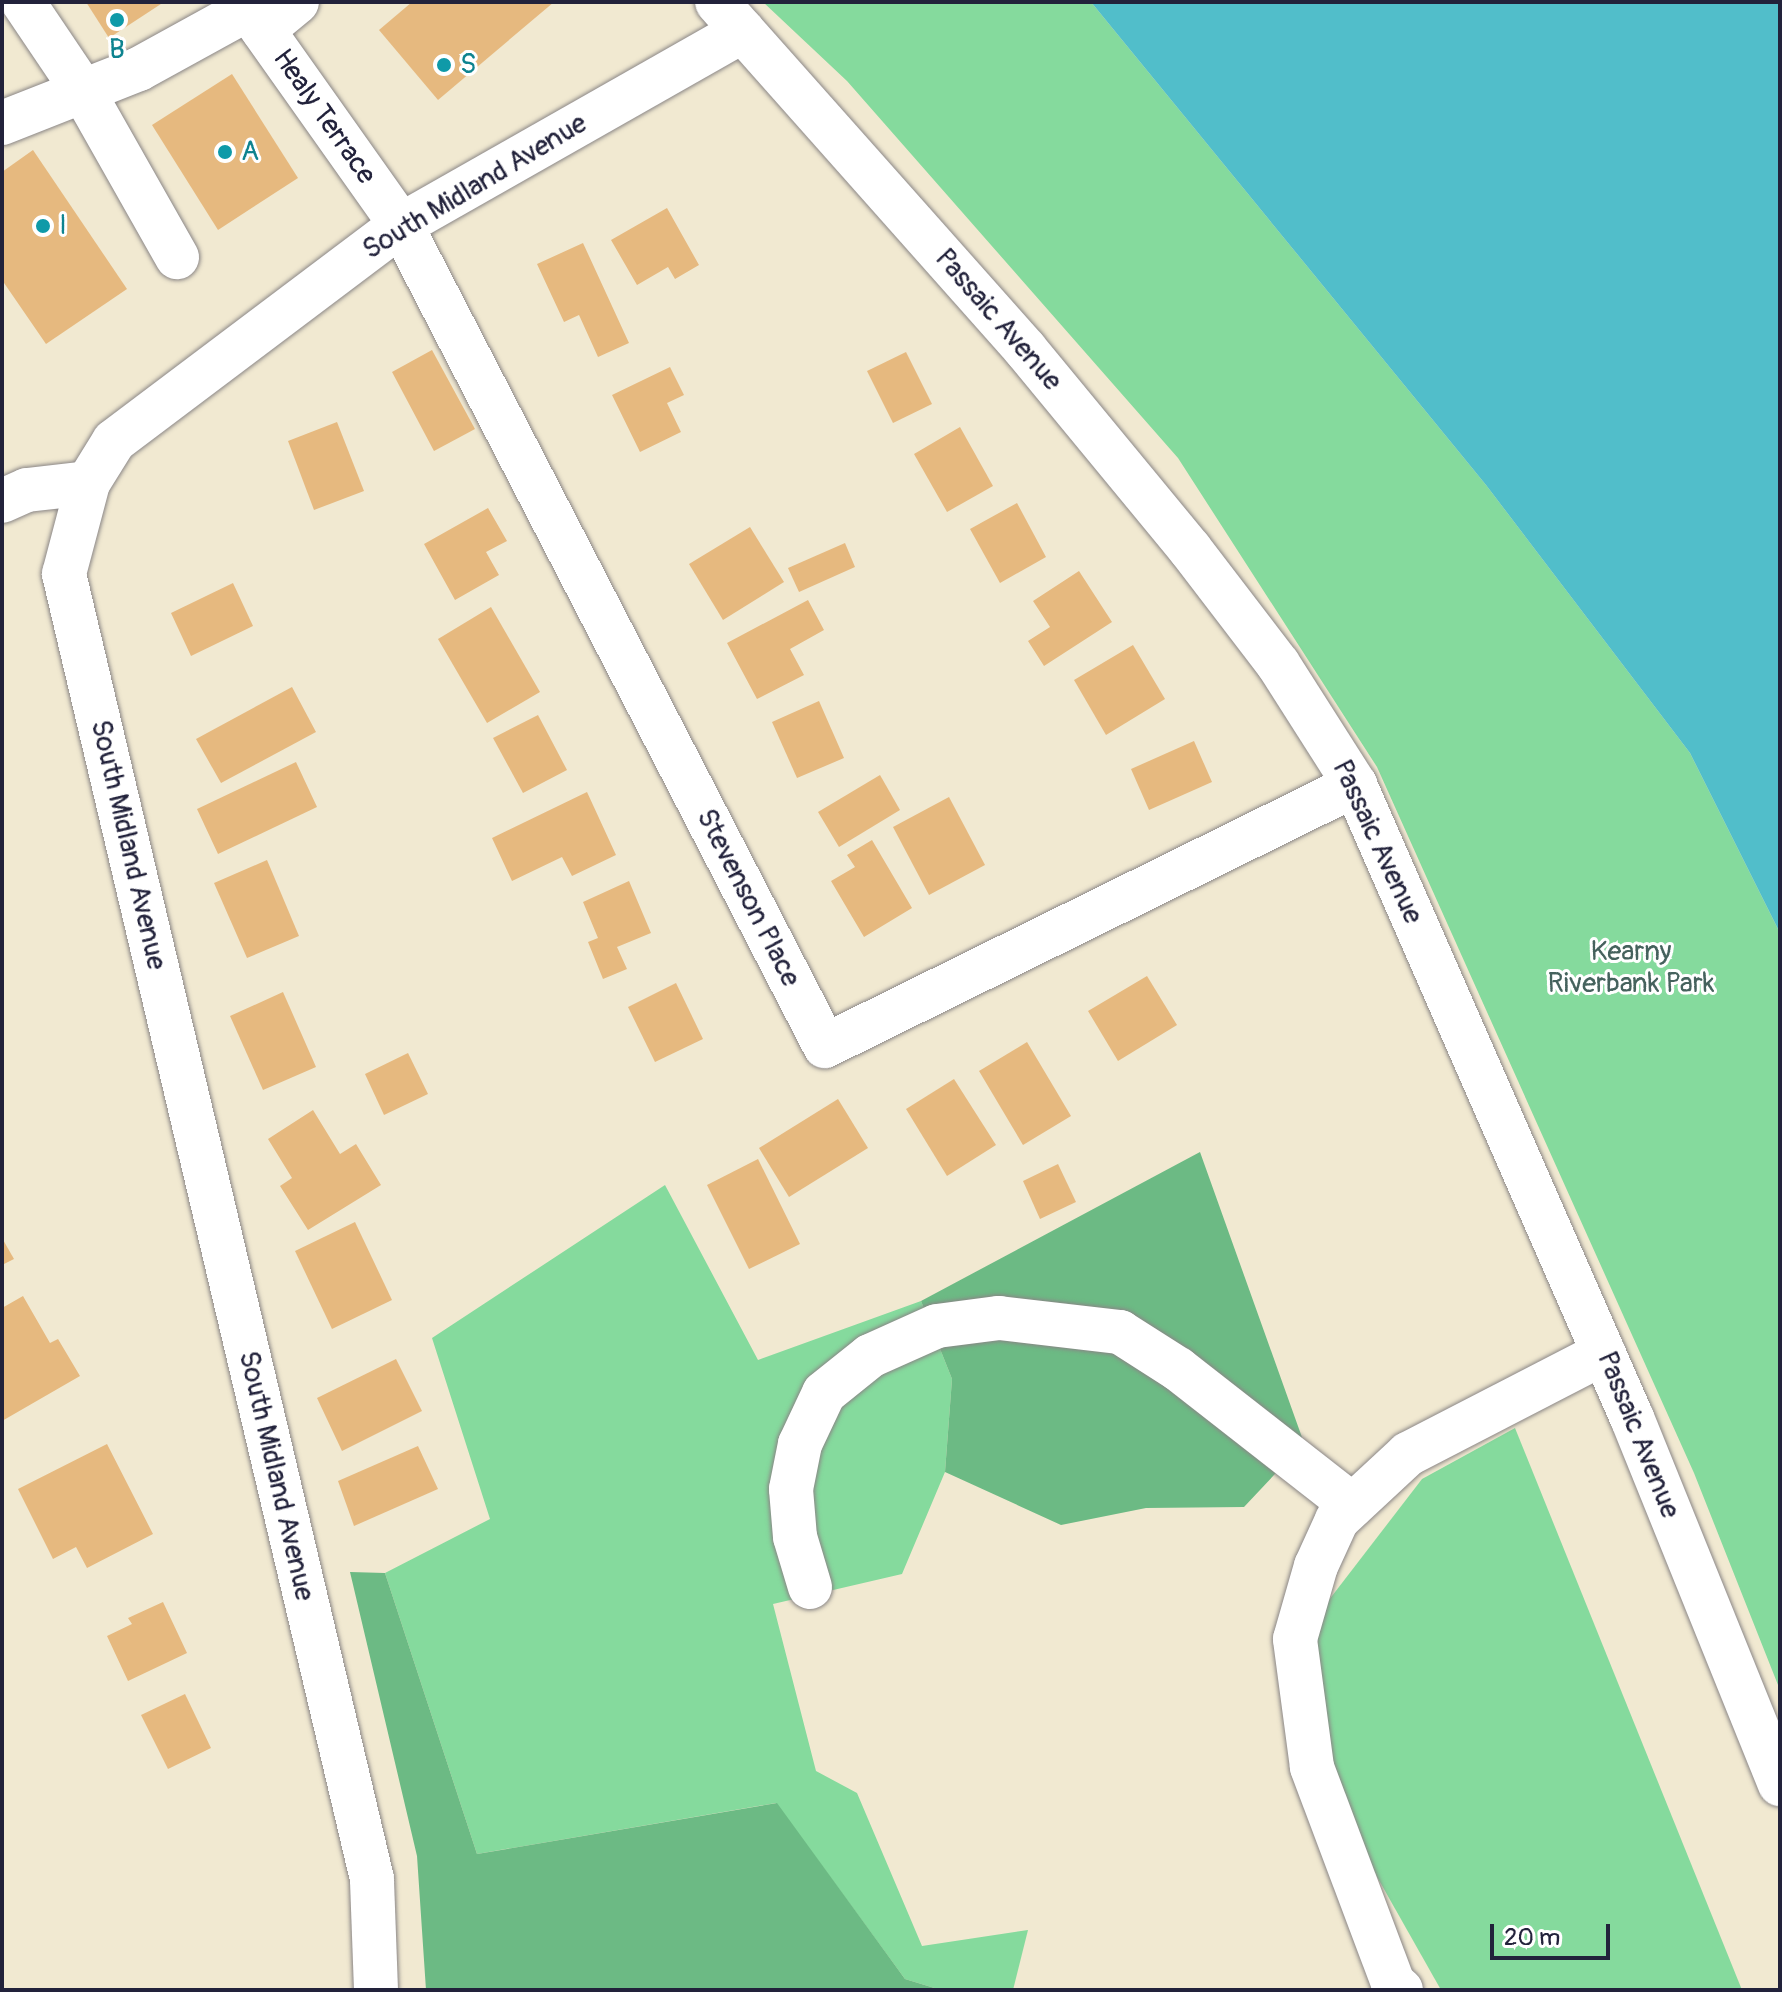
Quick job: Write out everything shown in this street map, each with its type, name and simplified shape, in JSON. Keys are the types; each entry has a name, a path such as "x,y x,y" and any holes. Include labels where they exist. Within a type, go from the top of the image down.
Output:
{"street":[{"path":"23,2 83,91 177,257"},
{"path":"2,123 139,69 252,14 297,2"},
{"name":"Healy Terrace","path":"252,14 401,225"},
{"name":"South Midland Avenue","path":"376,1990 372,1879 64,574 88,483 114,441 401,225 730,16"},
{"name":"Passaic Avenue","path":"730,16 1025,349 1190,549 1278,664 1355,785 1604,1353 1780,1784"},
{"name":"Stevenson Place","path":"401,225 825,1046 1355,785"},
{"path":"2,501 27,490 88,483"},
{"path":"810,1587 795,1537 791,1489 800,1444 824,1393 870,1356 937,1326 999,1318 1120,1332 1178,1369 1352,1505"},
{"path":"1401,1990 1393,1983 1312,1767 1299,1692 1295,1639 1308,1595 1337,1520 1408,1454 1604,1353"}],"green space":[{"name":"Kearny Riverbank Park","path":"763,2 1091,2 1486,485 1690,753 1780,933 1780,1690 1694,1473 1377,767 1178,458 847,81"},
{"path":"1200,1152 1304,1443 1244,1507 1146,1508 1061,1525 945,1472 952,1379 921,1301"},
{"path":"665,1185 758,1360 921,1301 952,1379 945,1472 902,1574 773,1604 816,1771 857,1793 922,1946 1028,1930 1013,1990 941,1990 905,1979 776,1803 477,1854 385,1573 490,1519 432,1338"},
{"path":"1515,1428 1742,1990 1441,1990 1337,1806 1302,1635 1422,1479"},
{"path":"350,1572 385,1573 477,1854 777,1803 905,1979 941,1990 426,1990 417,1856"}],"water":[{"path":"1091,2 1780,2 1780,933 1690,753 1486,485"}],"building":[{"name":"B","path":"86,2 164,2 109,38"},
{"name":"S","path":"412,2 554,2 438,100 379,30"},
{"name":"A","path":"232,74 298,178 218,230 152,125"},
{"name":"I","path":"33,150 127,289 46,344 2,280 2,172"},
{"path":"667,208 699,265 675,279 668,267 637,285 611,240"},
{"path":"583,243 629,343 598,357 579,315 564,322 537,264"},
{"path":"432,350 475,429 434,451 392,372"},
{"path":"906,352 932,404 893,423 867,371"},
{"path":"670,367 684,395 667,403 681,432 640,452 612,395"},
{"path":"337,422 364,491 314,510 288,441"},
{"path":"960,427 993,486 947,512 914,454"},
{"path":"1017,503 1046,557 1000,583 970,529"},
{"path":"488,508 507,541 486,552 499,575 455,600 424,544"},
{"path":"750,527 784,582 723,620 689,564"},
{"path":"845,543 855,567 799,592 788,568"},
{"path":"1079,571 1112,622 1044,666 1028,641 1050,627 1033,601"},
{"path":"233,583 253,626 191,656 171,613"},
{"path":"808,600 824,630 790,649 804,675 757,699 727,643"},
{"path":"491,607 540,692 487,723 438,639"},
{"path":"1133,645 1165,699 1106,735 1074,680"},
{"path":"292,687 316,732 221,783 196,739"},
{"path":"819,701 844,758 797,778 772,722"},
{"path":"538,715 567,770 523,793 493,738"},
{"path":"1194,741 1212,782 1149,810 1131,769"},
{"path":"296,762 317,807 218,854 197,809"},
{"path":"880,775 900,810 839,847 818,812"},
{"path":"587,792 616,855 572,876 562,857 512,881 492,838"},
{"path":"949,797 985,865 929,895 893,827"},
{"path":"872,840 912,908 864,937 831,881 855,867 847,855"},
{"path":"267,860 299,936 247,958 214,883"},
{"path":"629,881 651,933 617,947 627,969 603,979 588,942 598,938 583,902"},
{"path":"1147,976 1177,1025 1118,1061 1088,1011"},
{"path":"676,983 703,1039 655,1062 628,1007"},
{"path":"283,992 316,1067 263,1090 230,1016"},
{"path":"1027,1042 1071,1116 1023,1145 979,1071"},
{"path":"408,1053 428,1094 384,1115 365,1074"},
{"path":"954,1079 996,1145 947,1176 906,1109"},
{"path":"838,1099 868,1148 789,1197 759,1148"},
{"path":"313,1110 340,1154 356,1144 381,1185 308,1230 280,1186 292,1178 268,1139"},
{"path":"758,1159 800,1244 749,1269 707,1185"},
{"path":"1058,1164 1076,1202 1040,1219 1023,1181"},
{"path":"355,1222 392,1300 332,1329 295,1251"},
{"path":"2,1238 14,1259 2,1265"},
{"path":"23,1296 50,1343 58,1339 80,1376 2,1421 2,1308"},
{"path":"396,1359 422,1411 342,1451 317,1398"},
{"path":"107,1444 153,1534 87,1568 76,1547 53,1559 18,1489"},
{"path":"418,1446 438,1489 354,1526 338,1481"},
{"path":"163,1602 187,1653 128,1681 107,1636 132,1624 128,1618"},
{"path":"185,1694 211,1748 168,1769 141,1715"}],"place":[{"name":"B","path":"117,20"},
{"name":"S","path":"444,65"},
{"name":"A","path":"225,152"},
{"name":"I","path":"43,226"}]}
